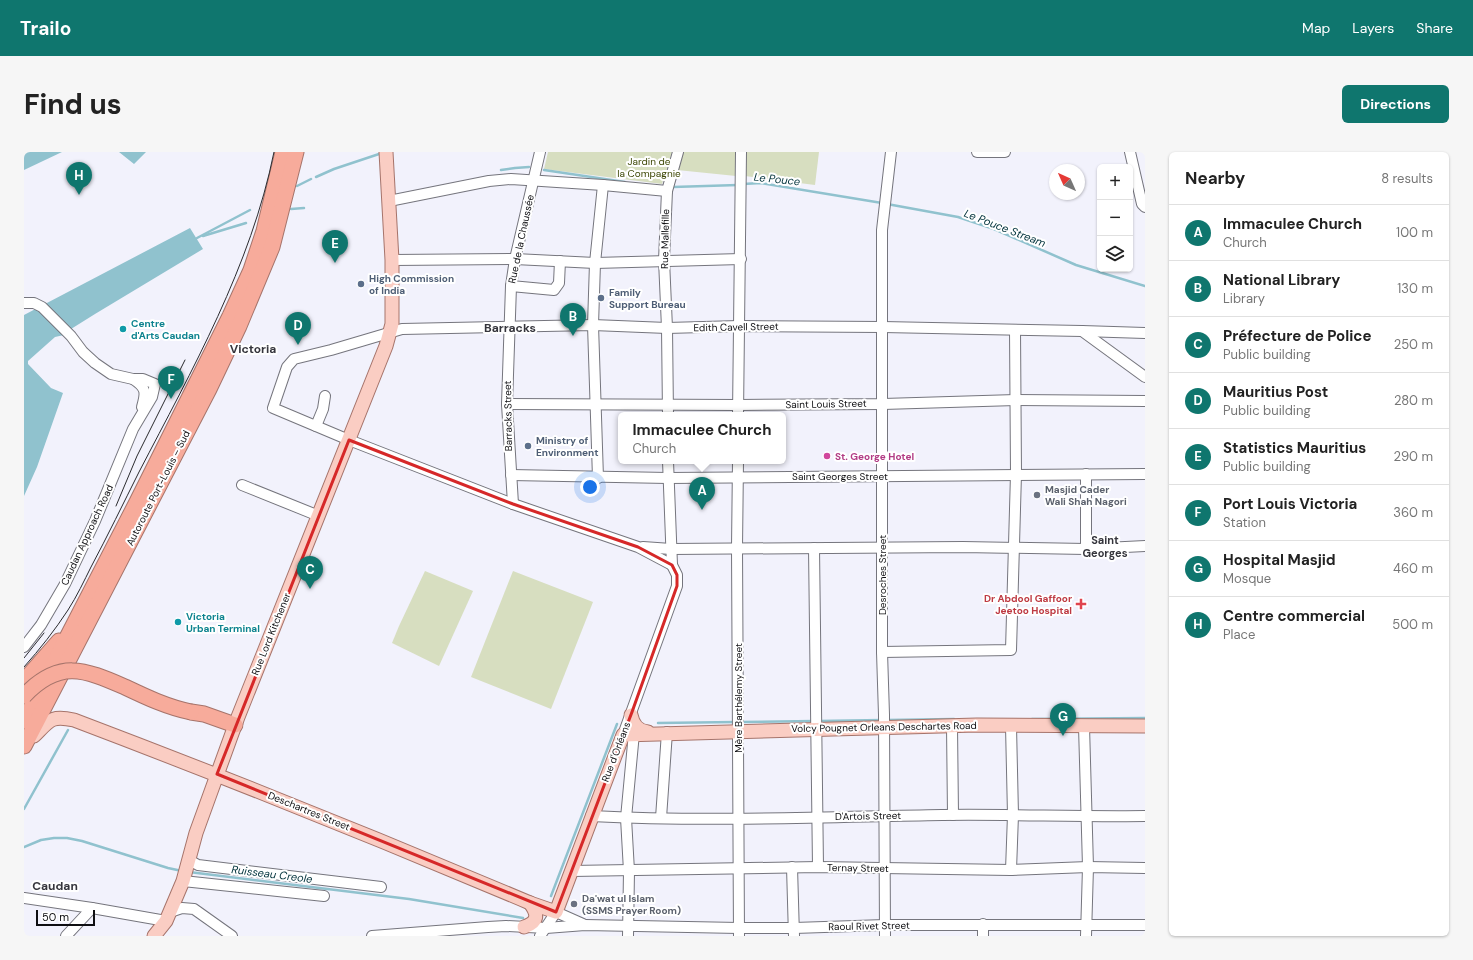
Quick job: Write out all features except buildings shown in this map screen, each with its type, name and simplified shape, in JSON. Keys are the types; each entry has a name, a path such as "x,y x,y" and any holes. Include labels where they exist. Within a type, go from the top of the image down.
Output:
{"highway":[{"name":"Autoroute Port-Louis – Sud","path":"24,758 29,741 137,502 230,316 251,270 264,231 283,152"},
{"name":"Autoroute Port-Louis – Sud","path":"24,721 85,616 209,389 226,354 264,267 278,223 296,152"},
{"path":"24,681 85,616"},
{"path":"24,696 37,683 54,674 83,671 100,676 171,707 204,714 235,725"}],"main road":[{"name":"Rue Lord Kitchener","path":"154,936 168,916 186,869 217,774 235,725 349,440 390,332 392,324 392,260 386,152"},
{"path":"630,715 635,726 642,731 651,733"},
{"name":"Deschartres Street","path":"29,741 54,718 74,720 217,774 398,847 530,903 556,912"},
{"name":"Volcy Pougnet Orleans Deschartes Road","path":"628,734 738,730 816,723 884,721 952,726 1145,726"},
{"name":"Rue d'Orléans","path":"556,912 591,816 628,734"},
{"path":"523,930 533,923 536,916 530,903"}],"street":[{"name":"Rue de la Chaussée","path":"509,327 511,286 515,259 540,152"},
{"name":"Rue Mallefille","path":"668,412 667,328 664,260 667,191 678,152"},
{"path":"738,410 741,259 741,152"},
{"name":"Desroches Street","path":"885,936 884,721 882,652 882,327 883,214 891,152"},
{"path":"977,152 1005,152"},
{"path":"1130,152 1142,204 1145,207"},
{"path":"388,196 511,179 667,191"},
{"path":"598,478 593,325 595,263 603,185"},
{"path":"392,260 515,259 595,263 741,259"},
{"path":"511,286 554,290 559,283 560,261"},
{"name":"Caudan Approach Road","path":"24,303 34,303 42,307 68,333 94,363 111,374 133,379 143,379 155,384 152,397 133,429 95,521 65,584 41,625 24,647"},
{"name":"Edith Cavell Street","path":"316,426 273,408 287,367 294,359 332,350 402,329 593,325 667,328 739,326 882,327 1082,330 1145,333"},
{"name":"Barracks Street","path":"509,327 507,404 510,475 513,504"},
{"path":"882,652 1011,650 1016,474 1015,330"},
{"path":"1082,330 1145,377"},
{"path":"325,396 323,409 316,426 513,504 638,547 672,564"},
{"name":"Saint Louis Street","path":"507,404 668,404 738,410 1016,400 1145,401"},
{"name":"Rue d'Orléans","path":"628,734 630,715 676,586 677,575 672,564 671,549 668,464"},
{"name":"Mère Barthélemy Street","path":"738,464 739,932"},
{"path":"1086,474 1086,549"},
{"name":"Saint Georges Street","path":"510,475 598,478 668,478 1145,474"},
{"path":"242,485 319,516"},
{"path":"638,547 671,549 882,547 1086,549 1145,546"},
{"path":"814,548 818,867"},
{"path":"952,726 953,815"},
{"path":"1011,726 1013,816 1011,870"},
{"path":"1084,726 1085,817 1088,867 1086,936"},
{"path":"661,818 667,732"},
{"path":"628,734 626,818 629,870 628,931"},
{"name":"D'Artois Street","path":"591,816 626,818 738,818 953,815 1085,817 1145,816"},
{"path":"186,869 198,865 381,887"},
{"path":"792,867 794,932"},
{"name":"Ternay Street","path":"570,871 792,867 1011,870 1088,867 1145,868"},
{"path":"186,869 324,896"},
{"path":"24,898 92,908 168,916 182,908 194,909 232,936"},
{"path":"66,936 92,908"},
{"name":"Rue d'Orléans","path":"543,932 556,912"},
{"name":"Deschartres Street","path":"556,912 585,925"},
{"path":"983,924 983,936"},
{"name":"Raoul Rivet Street","path":"372,936 469,928 543,932 585,925 628,931 794,932 885,925 1145,924"}],"highlighted area":[{"path":"349,440 513,504 638,547 672,565 677,575 677,586 632,712 556,912 217,774"}],"green space":[{"name":"Jardin de la Compagnie","path":"548,152 672,152 662,184 544,169"},
{"name":"Jardin de la Compagnie","path":"682,152 737,152 736,176 677,170"},
{"path":"745,152 819,152 815,185 745,176"},
{"path":"425,571 473,591 439,666 392,643"},
{"path":"513,571 593,602 551,709 471,677"}],"water":[{"path":"24,152 62,152 24,170"},
{"path":"119,152 146,152 134,164"},
{"path":"190,228 203,249 95,314 64,335 55,337 28,361 28,364 51,388 63,393 37,467 24,496 24,315"}],"waterway":[{"path":"316,177 334,169 379,154"},
{"name":"Le Pouce","path":"501,170 529,167"},
{"name":"Le Pouce","path":"544,170 625,182"},
{"path":"297,186 311,179"},
{"name":"Le Pouce","path":"743,184 761,183 882,203"},
{"name":"Le Pouce","path":"673,187 738,185"},
{"name":"Le Pouce Stream","path":"887,204 958,217 994,229 1076,265 1145,286"},
{"name":"Le Pouce","path":"291,209 304,208"},
{"path":"197,238 250,210"},
{"name":"Le Pouce","path":"203,236 246,223"},
{"path":"1032,719 1145,718"},
{"path":"887,720 954,719"},
{"path":"819,721 882,720"},
{"path":"741,722 814,721"},
{"path":"658,723 736,722"},
{"path":"551,896 617,724"},
{"path":"24,809 68,730"},
{"name":"Ruisseau Creole","path":"24,847 41,840 67,838 82,841 182,871"},
{"name":"Ruisseau Creole","path":"189,872 409,899 523,918"}],"tram line":[{"path":"24,667 53,632 74,599 199,356 218,316 251,236 264,194 274,152"},
{"path":"116,506 137,456 185,360"},
{"path":"24,658 44,633"}],"place":[{"name":"Centre commercial","path":"79,195"},
{"name":"Statistics Mauritius","path":"335,263"},
{"name":"High Commission of India","path":"361,284"},
{"name":"Family Support Bureau","path":"601,298"},
{"name":"Centre d'Arts Caudan","path":"123,329"},
{"name":"National Library","path":"573,336"},
{"name":"Mauritius Post","path":"298,345"},
{"name":"Port Louis Victoria","path":"171,399"},
{"name":"Ministry of Environment","path":"528,446"},
{"name":"St. George Hotel","path":"827,456"},
{"name":"Masjid Cader Wali Shah Nagori","path":"1037,495"},
{"name":"Immaculee Church","path":"702,510"},
{"name":"Préfecture de Police","path":"310,589"},
{"name":"Dr Abdool Gaffoor Jeetoo Hospital","path":"1081,604"},
{"name":"Victoria Urban Terminal","path":"178,622"},
{"name":"Hospital Masjid","path":"1063,736"},
{"name":"Da'wat ul Islam (SSMS Prayer Room)","path":"574,904"}],"district":[{"name":"Barracks","path":"510,328"},
{"name":"Victoria","path":"253,349"},
{"name":"Saint Georges","path":"1105,546"},
{"name":"Caudan","path":"55,886"}]}
